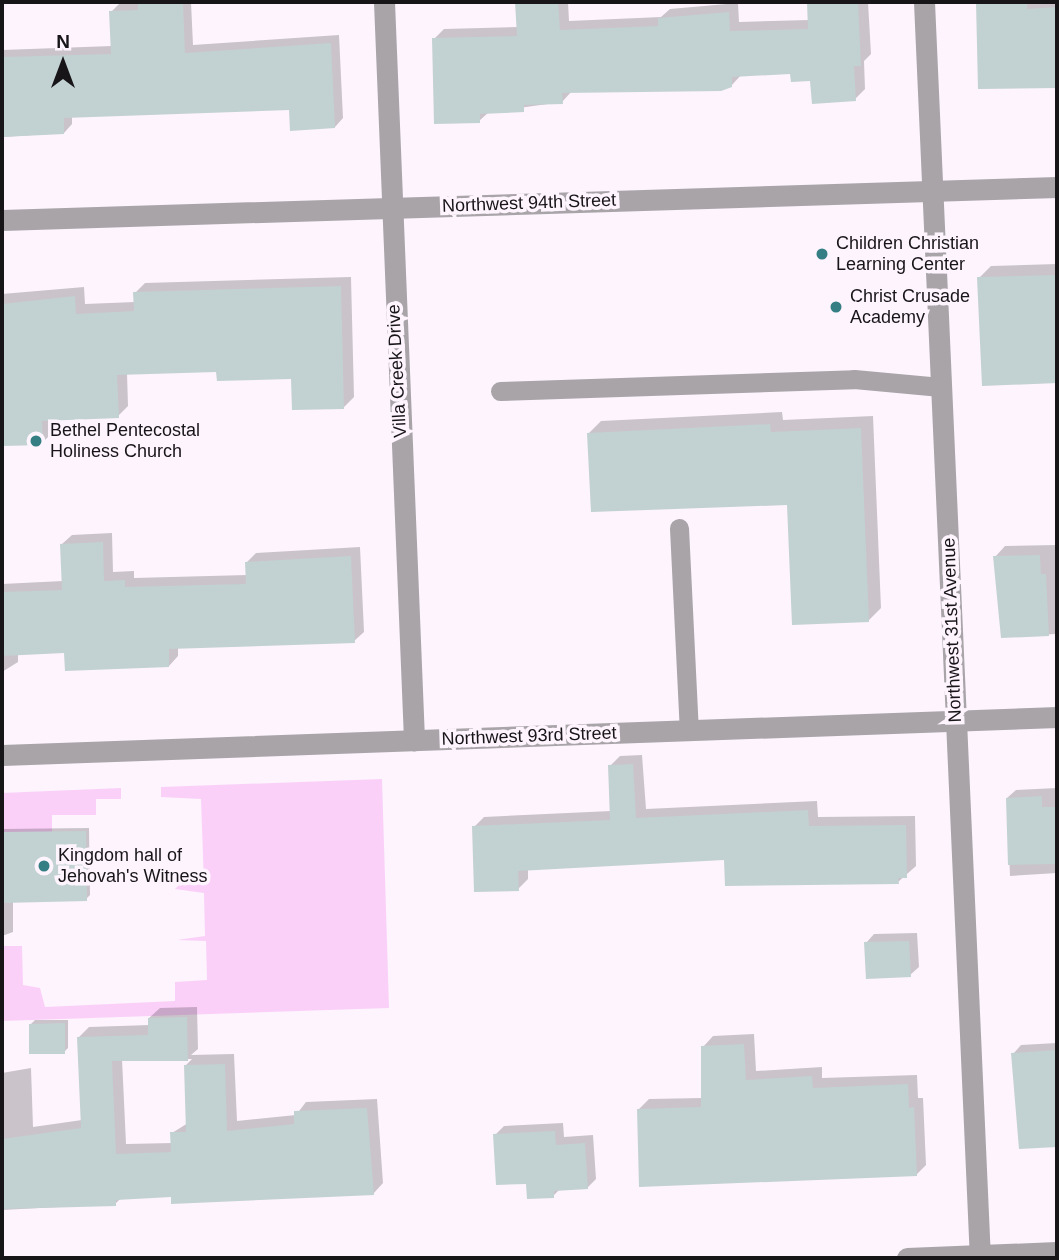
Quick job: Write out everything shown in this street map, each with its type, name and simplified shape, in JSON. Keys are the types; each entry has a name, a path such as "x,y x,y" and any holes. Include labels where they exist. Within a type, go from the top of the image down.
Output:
{"street":[{"name":"Villa Creek Drive","path":"384,2 389,208 414,740"},
{"name":"Northwest 31st Avenue","path":"924,2 980,1257"},
{"name":"Northwest 94th Street","path":"2,220 1057,187"},
{"name":"Northwest 93rd Street","path":"2,755 1057,717"},
{"path":"906,1258 1057,1252"}],"lane":[{"path":"500,391 854,379 941,387"},
{"path":"679,528 689,730"}],"shaded area":[{"path":"382,779 389,1008 2,1021 2,946 22,946 23,985 40,988 45,1007 175,1001 175,982 207,980 206,941 177,940 205,936 204,893 175,889 179,885 204,884 201,799 161,797 161,787"},
{"path":"121,788 121,799 96,799 96,815 52,815 52,832 2,832 2,793"}],"building":[{"path":"138,2 183,2 185,53 331,43 335,128 290,131 289,110 64,118 64,134 2,137 2,57 111,54 109,11 138,10"},
{"path":"515,2 558,2 560,30 658,26 658,18 729,12 730,31 808,29 807,2 858,2 861,66 854,66 856,101 812,104 810,81 791,82 790,74 732,77 732,87 721,91 562,93 563,104 524,105 524,112 480,114 480,123 434,124 432,38 517,36"},
{"path":"976,2 1027,2 1027,9 1057,7 1057,88 978,89"},
{"path":"1057,275 1057,383 982,386 977,277"},
{"path":"341,286 344,409 292,410 291,379 217,381 216,372 117,375 119,418 42,421 43,445 2,446 2,304 75,296 76,314 134,311 133,292"},
{"path":"770,424 771,432 861,428 869,622 792,625 787,505 591,512 587,433"},
{"path":"103,542 104,581 125,580 125,587 246,584 245,562 351,556 355,643 169,649 169,667 65,671 64,653 2,656 2,592 62,590 60,544"},
{"path":"1040,555 1041,574 1046,574 1049,636 1001,638 993,556"},
{"path":"633,764 636,818 808,810 809,826 906,825 907,878 898,878 899,884 725,886 724,860 518,871 519,891 474,892 472,826 610,820 608,765"},
{"path":"1042,796 1042,807 1057,807 1056,864 1008,865 1006,798"},
{"name":"Kingdom hall of Jehovah's Witness","path":"86,831 87,901 2,903 2,832"},
{"path":"909,941 911,977 866,979 864,942"},
{"path":"187,1017 188,1061 112,1061 116,1154 171,1152 170,1132 186,1132 184,1065 225,1064 227,1131 294,1124 294,1111 367,1108 374,1195 171,1204 171,1197 116,1200 116,1206 2,1209 2,1139 81,1128 77,1037 148,1035 148,1018"},
{"path":"65,1023 65,1054 29,1054 29,1024"},
{"path":"744,1044 746,1080 812,1076 813,1088 908,1084 909,1108 914,1107 917,1176 639,1187 637,1109 701,1107 701,1046"},
{"path":"1057,1050 1057,1147 1019,1149 1011,1053"},
{"path":"555,1131 556,1145 585,1143 588,1189 554,1191 554,1198 527,1199 526,1184 496,1185 493,1134"}],"place":[{"name":"Children Christian Learning Center","path":"822,254"},
{"name":"Christ Crusade Academy","path":"836,307"},
{"name":"Bethel Pentecostal Holiness Church","path":"36,441"},
{"name":"Kingdom hall of Jehovah's Witness","path":"44,866"}]}
